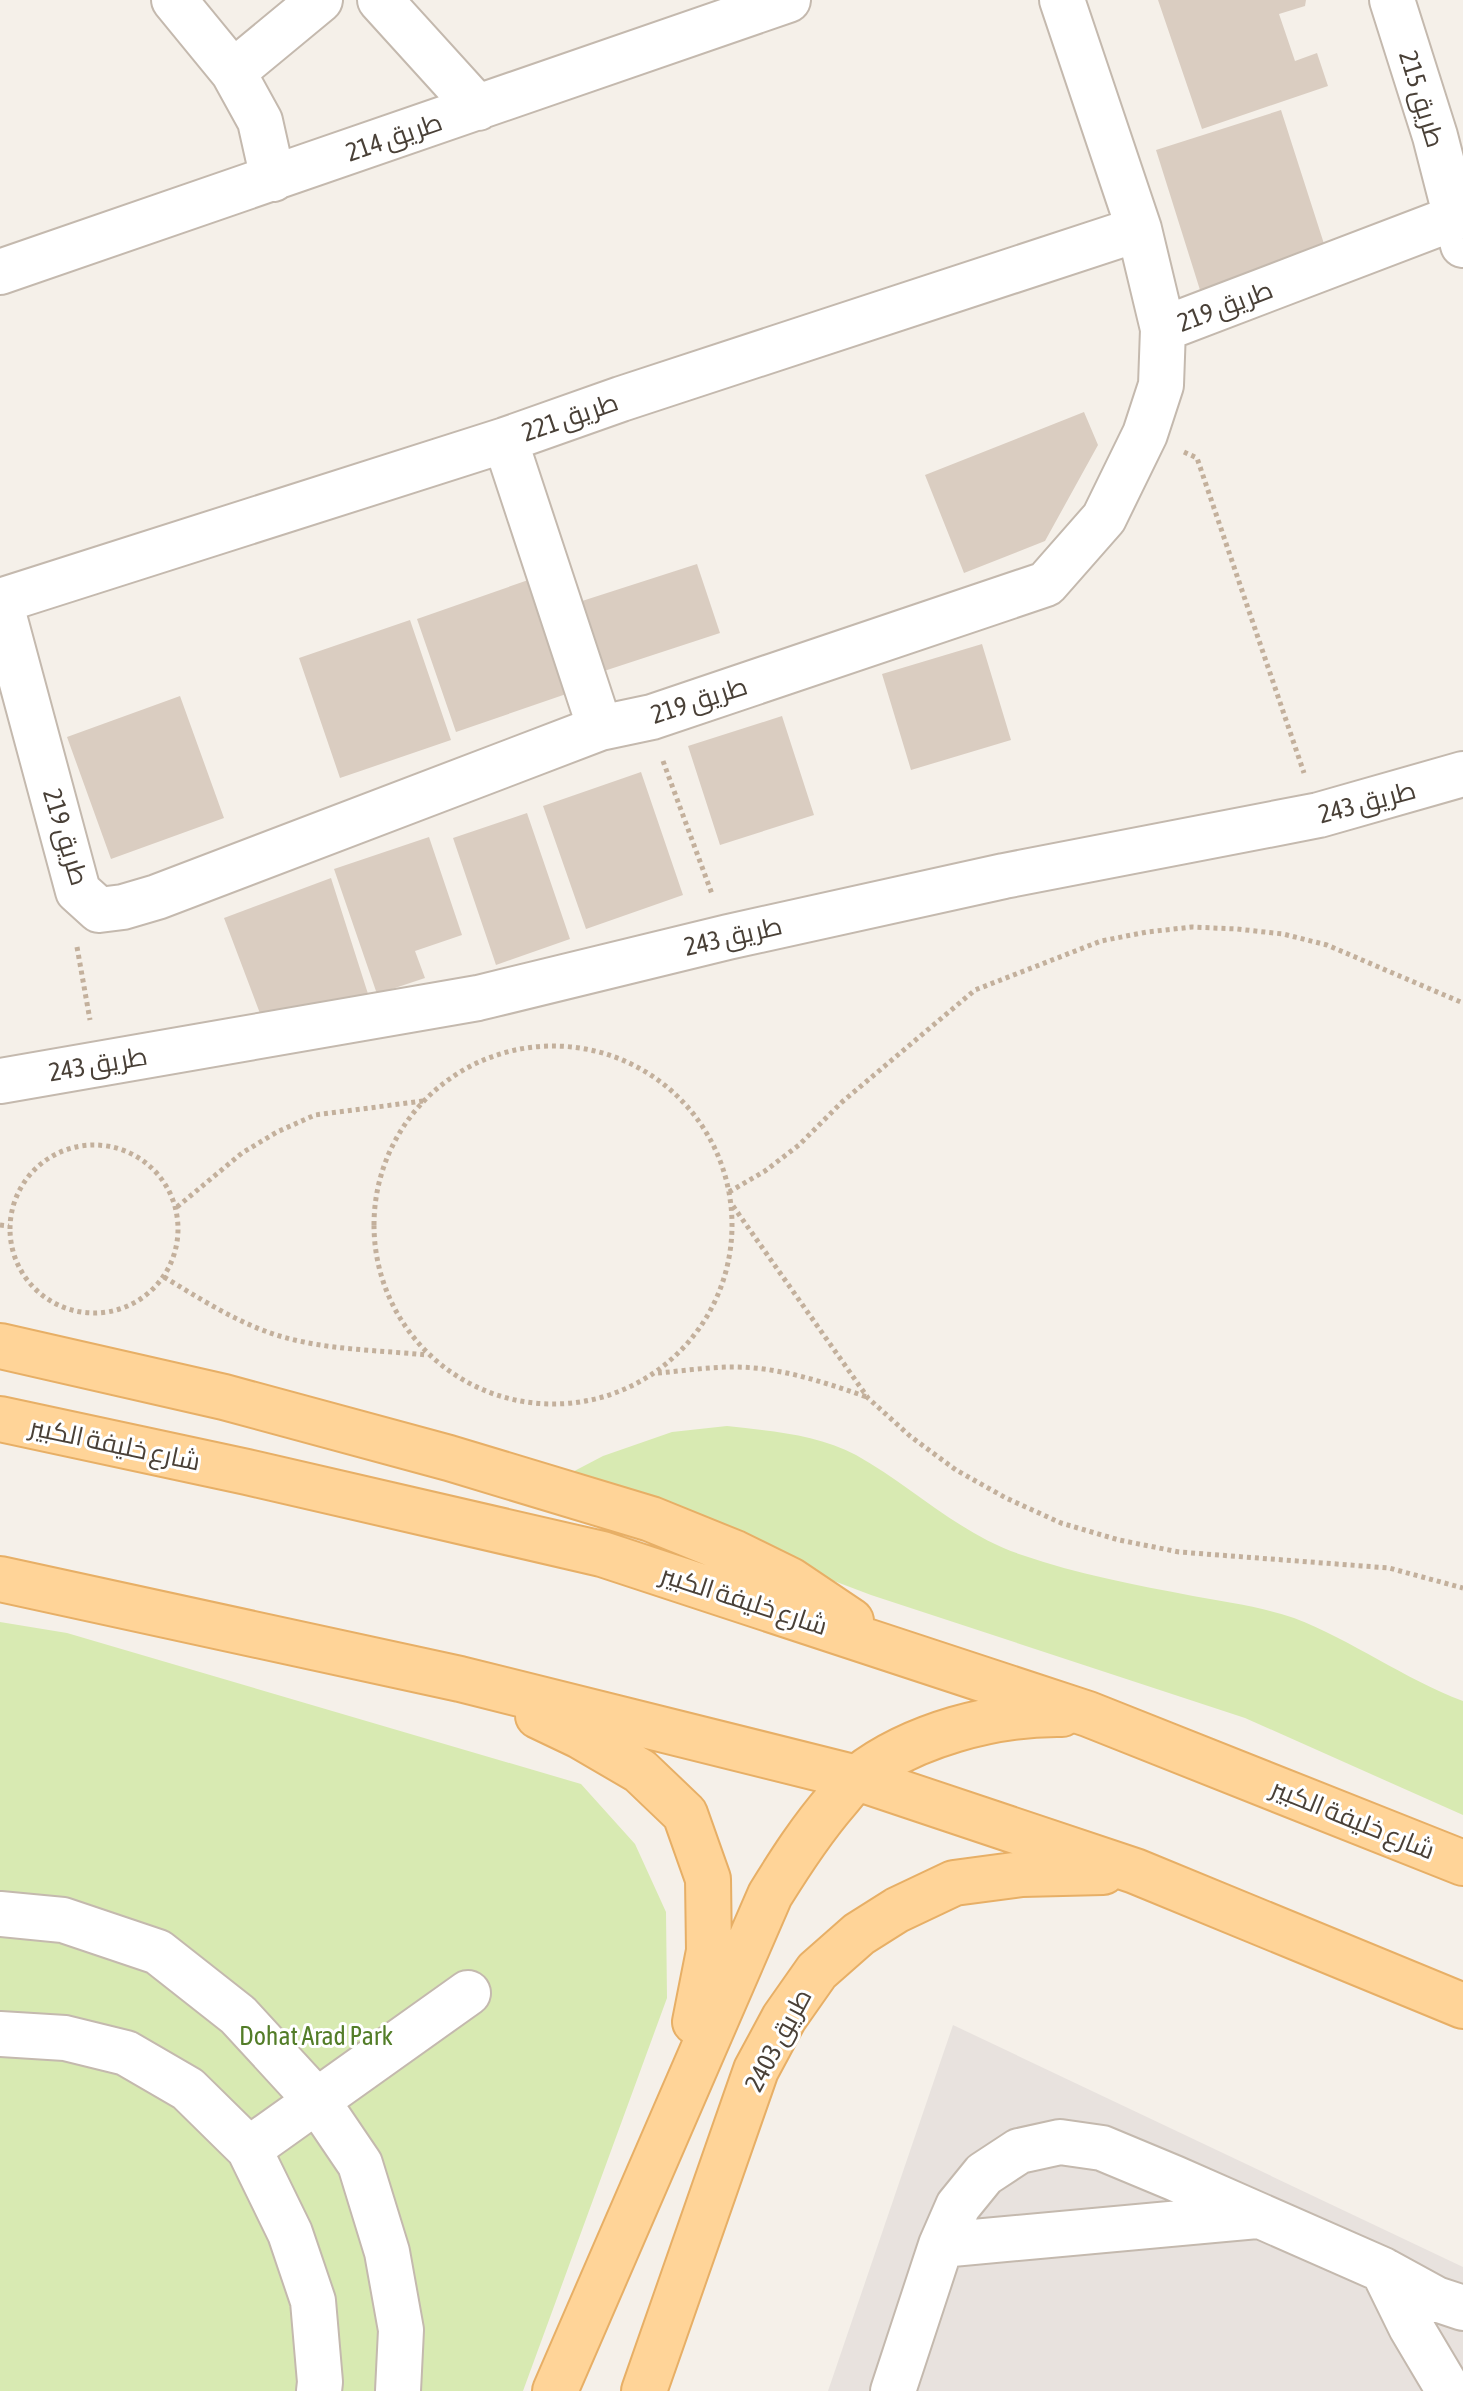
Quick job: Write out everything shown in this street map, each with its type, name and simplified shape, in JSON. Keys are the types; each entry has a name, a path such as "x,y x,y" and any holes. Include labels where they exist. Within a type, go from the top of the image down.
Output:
{"main road":[{"path":"0,1346 224,1397 449,1458 651,1519 735,1553 790,1580 889,1648"},
{"name":"شارع خليفة الكبير","path":"0,1419 602,1554 1088,1714 1463,1863"},
{"path":"0,1579 460,1679 857,1778 1135,1871 1463,2006"},
{"path":"460,1679 580,1736 640,1771 685,1814 708,1879 709,1951 677,2110"},
{"path":"555,2391 770,1895 811,1831 857,1778 899,1752 944,1733 991,1720 1040,1713 1088,1714"},
{"name":"طريق 2403","path":"653,2383 756,2070 784,2018 817,1971 859,1934 897,1910 954,1883 1022,1874 1135,1871"}],"street":[{"path":"174,0 233,72 260,121 273,179"},
{"path":"233,72 320,0"},
{"path":"380,0 478,108"},
{"path":"1062,0 1139,229 1163,329"},
{"name":"طريق 215","path":"1392,0 1449,131 1459,232"},
{"name":"طريق 214","path":"0,272 780,1"},
{"name":"طريق 221","path":"0,601 505,440 1139,229"},
{"name":"طريق 219","path":"0,601 78,891 99,910 135,904 600,728 652,717 1046,584 1104,518 1145,434 1161,385 1163,329 1459,232"},
{"path":"505,440 600,728"},
{"name":"طريق 243","path":"0,1081 478,998 728,937 1004,876 1319,815 1463,774"},
{"path":"0,1914 63,1920 158,1952 238,2015 318,2102 360,2164 387,2252 401,2330 398,2391"},
{"path":"249,2149 468,1993"},
{"path":"0,2034 65,2038 126,2053 188,2089 249,2149 290,2233 313,2301 319,2391"},
{"path":"893,2391 941,2245 958,2206 984,2174 1019,2151 1060,2142 1102,2148 1383,2270 1436,2299 1463,2308"},
{"path":"941,2245 1259,2215"},
{"path":"1383,2270 1411,2327 1449,2391"}],"path":[{"path":"1145,434 1197,458 1319,815"},
{"path":"652,717 659,749 728,937"},
{"path":"78,891 76,954 98,1064"},
{"path":"729,1192 765,1171 799,1145 842,1102 975,990 1101,941 1192,927 1283,934 1327,945 1463,1003"},
{"path":"578,1047 631,1063 677,1095 711,1139 729,1192 732,1244 723,1282 707,1317 685,1348 655,1374 599,1399 538,1405 479,1390 428,1355 406,1328 389,1297 378,1263 374,1228 377,1193 387,1159 403,1128 424,1101 469,1066 522,1048 578,1047"},
{"path":"177,1207 242,1153 277,1132 315,1115 424,1101"},
{"path":"102,1144 135,1153 161,1176 177,1207 179,1231 175,1255 164,1277 138,1302 103,1314 67,1310 36,1292 15,1262 9,1226 16,1192 37,1165 67,1147 102,1144"},
{"path":"732,1205 868,1398 910,1436 956,1470 1006,1498 1061,1523 1119,1540 1179,1552 1389,1568 1463,1588"},
{"path":"0,1225 9,1226"},
{"path":"164,1277 225,1315 258,1329 304,1342 428,1355"},
{"path":"655,1374 733,1367 772,1370 805,1376 868,1398"}],"shaded area":[{"path":"953,2025 1463,2267 1463,2391 828,2391"}],"green space":[{"path":"727,1426 793,1434 825,1442 856,1455 957,1523 999,1546 1085,1573 1294,1618 1463,1701 1463,1815 1245,1718 871,1595 561,1478 603,1456 672,1432"},
{"name":"Dohat Arad Park","path":"0,1622 67,1633 581,1784 635,1844 666,1912 667,1998 523,2391 0,2391"}],"building":[{"path":"1158,0 1306,0 1305,6 1279,14 1295,61 1317,53 1328,86 1202,129"},
{"path":"1281,110 1326,250 1200,290 1156,150"},
{"path":"1084,412 1098,445 1045,541 964,573 925,475"},
{"path":"697,564 720,633 601,672 579,602"},
{"path":"534,578 572,692 456,732 417,619"},
{"path":"410,620 451,740 340,778 299,658"},
{"path":"982,644 1011,740 911,770 882,674"},
{"path":"180,696 224,818 111,859 67,737"},
{"path":"782,716 814,815 720,845 688,746"},
{"path":"641,772 683,895 586,929 543,806"},
{"path":"527,813 570,939 496,965 453,838"},
{"path":"429,837 462,935 415,951 425,978 377,994 334,869"},
{"path":"331,878 369,997 261,1016 224,918"}]}
